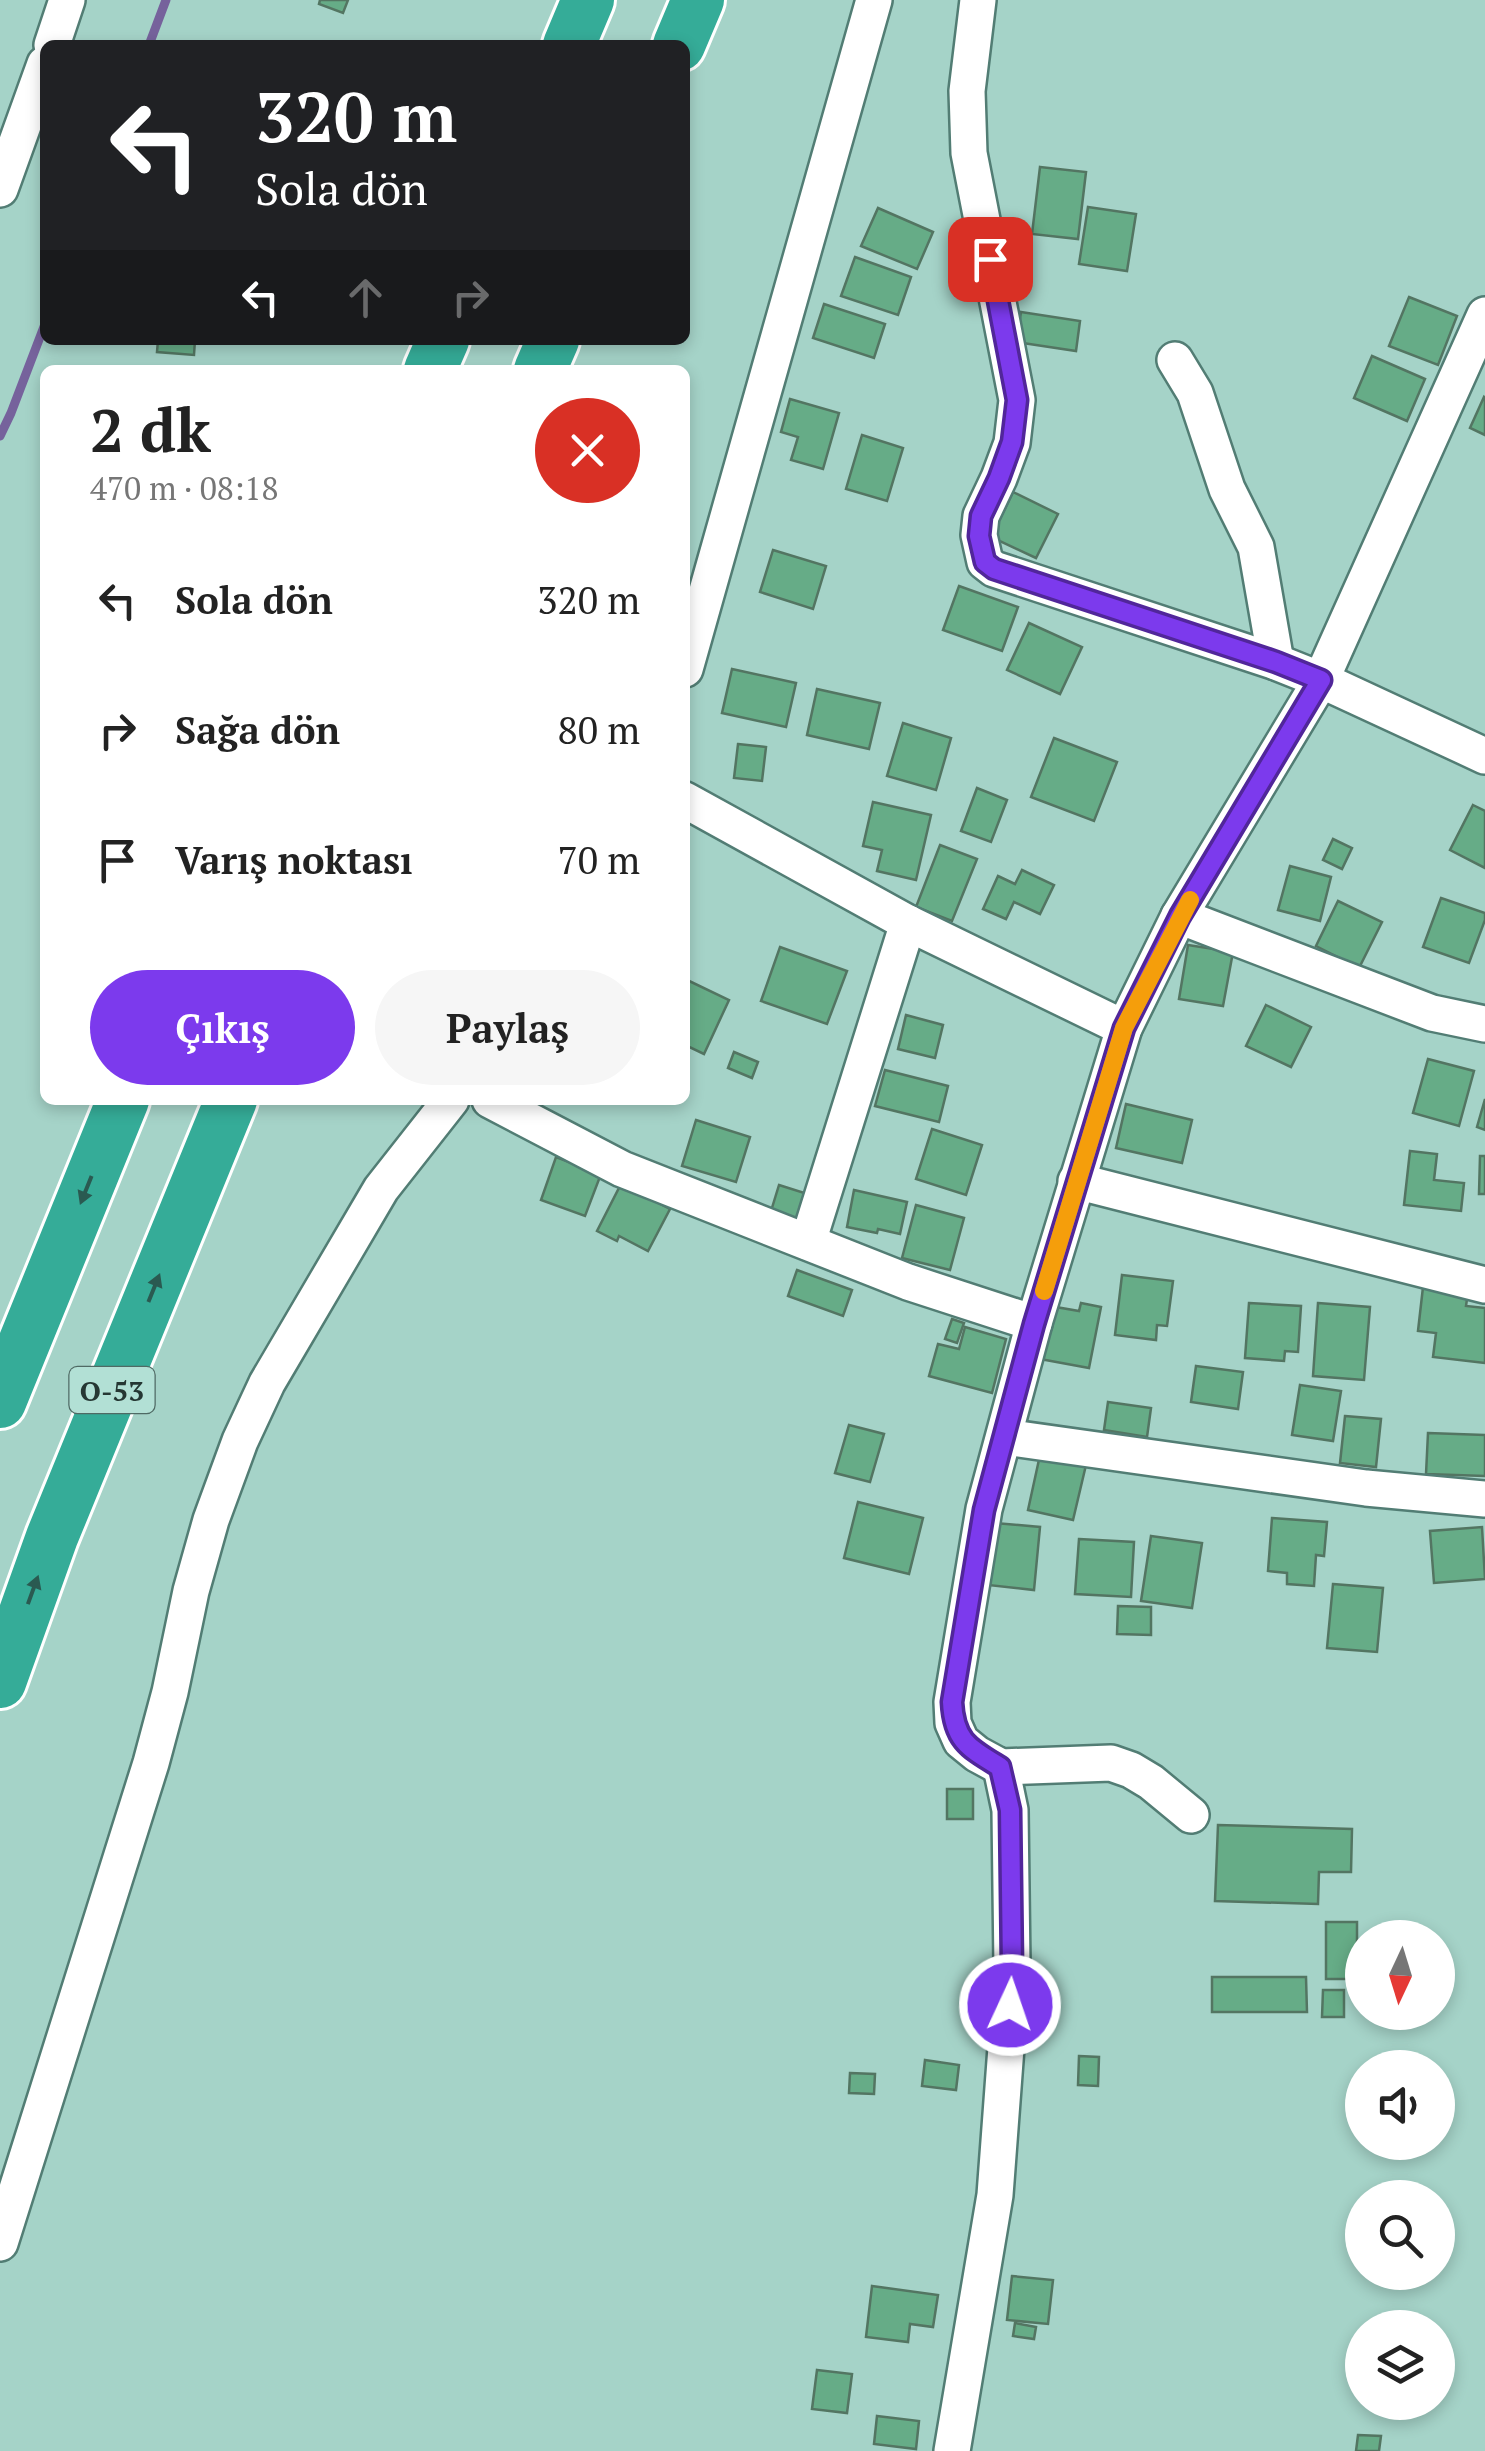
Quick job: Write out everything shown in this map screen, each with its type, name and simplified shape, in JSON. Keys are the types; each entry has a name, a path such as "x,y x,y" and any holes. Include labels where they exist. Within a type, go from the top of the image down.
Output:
{"highway":[{"path":"571,40 588,0"},
{"path":"681,40 698,0"},
{"path":"0,1402 121,1105"},
{"name":"O-53","path":"0,1682 52,1536 229,1105"}],"street":[{"path":"54,40 67,0"},
{"path":"690,651 874,0"},
{"path":"978,0 967,91 969,154 1017,400 1012,442 981,516 979,536 985,562 994,569 1276,662 1485,756"},
{"path":"0,188 40,78"},
{"path":"1191,1815 1151,1782 1111,1763 1000,1767 962,1741 953,1723 952,1702 984,1510 1034,1324 1124,1028 1180,916 1321,680 1485,315"},
{"path":"1175,360 1195,393 1226,489 1256,546 1276,662"},
{"path":"690,803 908,922 1124,1028"},
{"path":"1180,916 1432,1013 1485,1024"},
{"path":"808,1242 908,922"},
{"path":"0,2243 151,1763 210,1520 240,1441 267,1382 381,1189 446,1105"},
{"path":"500,1105 622,1169 908,1282 1034,1324"},
{"path":"1076,1181 1485,1285"},
{"path":"1005,1437 1366,1488 1485,1499"},
{"path":"952,2451 995,2195 1012,1968 1010,1810 1000,1767"}],"building":[{"path":"320,0 348,0 343,13 319,4"},
{"path":"1040,167 1086,172 1078,239 1032,234"},
{"path":"1088,207 1136,214 1127,271 1079,264"},
{"path":"878,208 933,232 917,269 861,246"},
{"path":"855,257 911,277 898,315 841,296"},
{"path":"1409,297 1457,316 1438,365 1389,346"},
{"path":"824,304 885,324 874,358 813,338"},
{"path":"1021,312 1080,321 1076,351 1016,342"},
{"path":"158,345 195,345 194,355 157,352"},
{"path":"1372,356 1425,379 1407,421 1354,398"},
{"path":"1485,398 1485,435 1470,428"},
{"path":"790,399 839,413 823,469 791,460 798,437 781,432"},
{"path":"862,435 903,448 887,501 846,489"},
{"path":"1013,492 1058,514 1036,558 991,537"},
{"path":"773,550 826,566 813,609 760,592"},
{"path":"959,586 1018,607 1002,651 943,630"},
{"path":"1029,623 1082,647 1060,694 1007,670"},
{"path":"732,669 796,683 786,727 722,713"},
{"path":"817,689 880,703 869,749 807,735"},
{"path":"903,723 951,738 936,790 887,776"},
{"path":"1054,738 1117,762 1094,821 1031,797"},
{"path":"738,744 766,747 762,781 734,778"},
{"path":"977,788 1007,800 991,842 961,831"},
{"path":"873,802 931,815 916,880 877,871 882,850 863,846"},
{"path":"1473,805 1485,811 1485,868 1450,850"},
{"path":"1333,839 1352,848 1342,869 1323,860"},
{"path":"940,845 977,859 952,921 916,907"},
{"path":"1290,866 1331,877 1320,921 1278,910"},
{"path":"1022,870 1054,885 1040,914 1014,902 1006,919 983,909 998,876 1015,884"},
{"path":"1441,898 1485,913 1469,963 1423,947"},
{"path":"1338,901 1382,922 1359,968 1316,946"},
{"path":"1188,945 1233,952 1223,1006 1179,999"},
{"path":"780,947 847,971 827,1024 761,1001"},
{"path":"690,981 729,1000 704,1054 690,1047"},
{"path":"1266,1005 1311,1027 1291,1067 1246,1046"},
{"path":"906,1015 943,1025 935,1058 898,1049"},
{"path":"734,1052 758,1062 752,1078 728,1068"},
{"path":"1428,1059 1474,1071 1459,1126 1413,1113"},
{"path":"885,1070 948,1086 939,1122 875,1106"},
{"path":"1485,1099 1485,1130 1477,1127"},
{"path":"1126,1104 1192,1120 1182,1163 1116,1148"},
{"path":"696,1120 750,1137 736,1182 682,1166"},
{"path":"932,1129 982,1145 966,1195 916,1179"},
{"path":"1410,1151 1437,1154 1434,1180 1464,1183 1461,1211 1404,1205"},
{"path":"1480,1156 1485,1156 1485,1194 1479,1194"},
{"path":"556,1157 601,1174 585,1216 541,1200"},
{"path":"621,1184 670,1209 648,1251 619,1236 617,1241 597,1231"},
{"path":"779,1185 814,1196 803,1232 768,1221"},
{"path":"854,1190 907,1202 900,1234 847,1227"},
{"path":"916,1205 964,1218 950,1270 902,1258"},
{"path":"797,1270 852,1290 843,1316 788,1296"},
{"path":"1122,1275 1173,1281 1167,1326 1157,1325 1156,1340 1115,1335"},
{"path":"1423,1287 1468,1292 1466,1306 1485,1308 1485,1363 1433,1357 1436,1333 1418,1331"},
{"path":"1081,1303 1101,1307 1089,1368 1040,1359 1050,1306 1079,1311"},
{"path":"1249,1303 1301,1306 1298,1352 1285,1351 1284,1361 1245,1358"},
{"path":"1318,1303 1370,1307 1364,1380 1313,1376"},
{"path":"952,1319 964,1323 957,1343 945,1339"},
{"path":"965,1327 1006,1339 992,1393 929,1376 938,1344 959,1349"},
{"path":"1196,1366 1243,1372 1238,1409 1191,1402"},
{"path":"1300,1385 1341,1391 1333,1441 1292,1435"},
{"path":"1108,1402 1151,1408 1147,1437 1104,1430"},
{"path":"1345,1416 1381,1419 1376,1467 1340,1463"},
{"path":"849,1425 884,1434 870,1482 835,1473"},
{"path":"1428,1433 1485,1435 1485,1476 1426,1474"},
{"path":"1040,1455 1086,1465 1073,1520 1028,1510"},
{"path":"858,1502 923,1518 909,1574 844,1558"},
{"path":"1272,1518 1327,1522 1324,1556 1316,1555 1314,1586 1287,1584 1287,1573 1268,1571"},
{"path":"995,1523 1040,1527 1034,1590 988,1585"},
{"path":"1482,1527 1485,1579 1434,1583 1430,1531"},
{"path":"1151,1536 1202,1543 1192,1608 1141,1601"},
{"path":"1079,1539 1134,1542 1131,1597 1075,1594"},
{"path":"1333,1584 1383,1588 1377,1652 1327,1648"},
{"path":"1118,1606 1151,1607 1151,1635 1117,1634"},
{"path":"947,1789 973,1789 973,1819 947,1819"},
{"path":"1218,1825 1352,1829 1351,1872 1319,1872 1318,1904 1215,1901"},
{"path":"1326,1922 1345,1922 1345,1979 1326,1979"},
{"path":"1212,1977 1306,1977 1307,2012 1212,2012"},
{"path":"1323,1990 1344,1990 1344,2017 1322,2017"},
{"path":"1079,2056 1099,2057 1098,2086 1078,2085"},
{"path":"925,2060 959,2065 956,2090 922,2086"},
{"path":"850,2073 875,2074 874,2094 849,2093"},
{"path":"1012,2276 1053,2280 1048,2324 1007,2320"},
{"path":"872,2286 938,2295 933,2327 910,2324 908,2342 866,2337"},
{"path":"1015,2323 1036,2327 1034,2339 1013,2336"},
{"path":"817,2370 852,2374 847,2413 812,2409"},
{"path":"877,2416 919,2421 916,2449 874,2444"},
{"path":"1358,2435 1381,2436 1379,2451 1356,2451"}],"waterway":[{"path":"151,40 166,0"},
{"path":"0,436 40,337"}],"slow traffic":[{"path":"1044,1291 1124,1028 1190,900"}],"route":[{"path":"990,259 1017,400 1012,442 981,516 979,536 985,562 994,569 1321,680 1180,916 1124,1028 1034,1324 984,1510 952,1702 953,1723 962,1741 1000,1767 1010,1810 1010,2005"}]}
